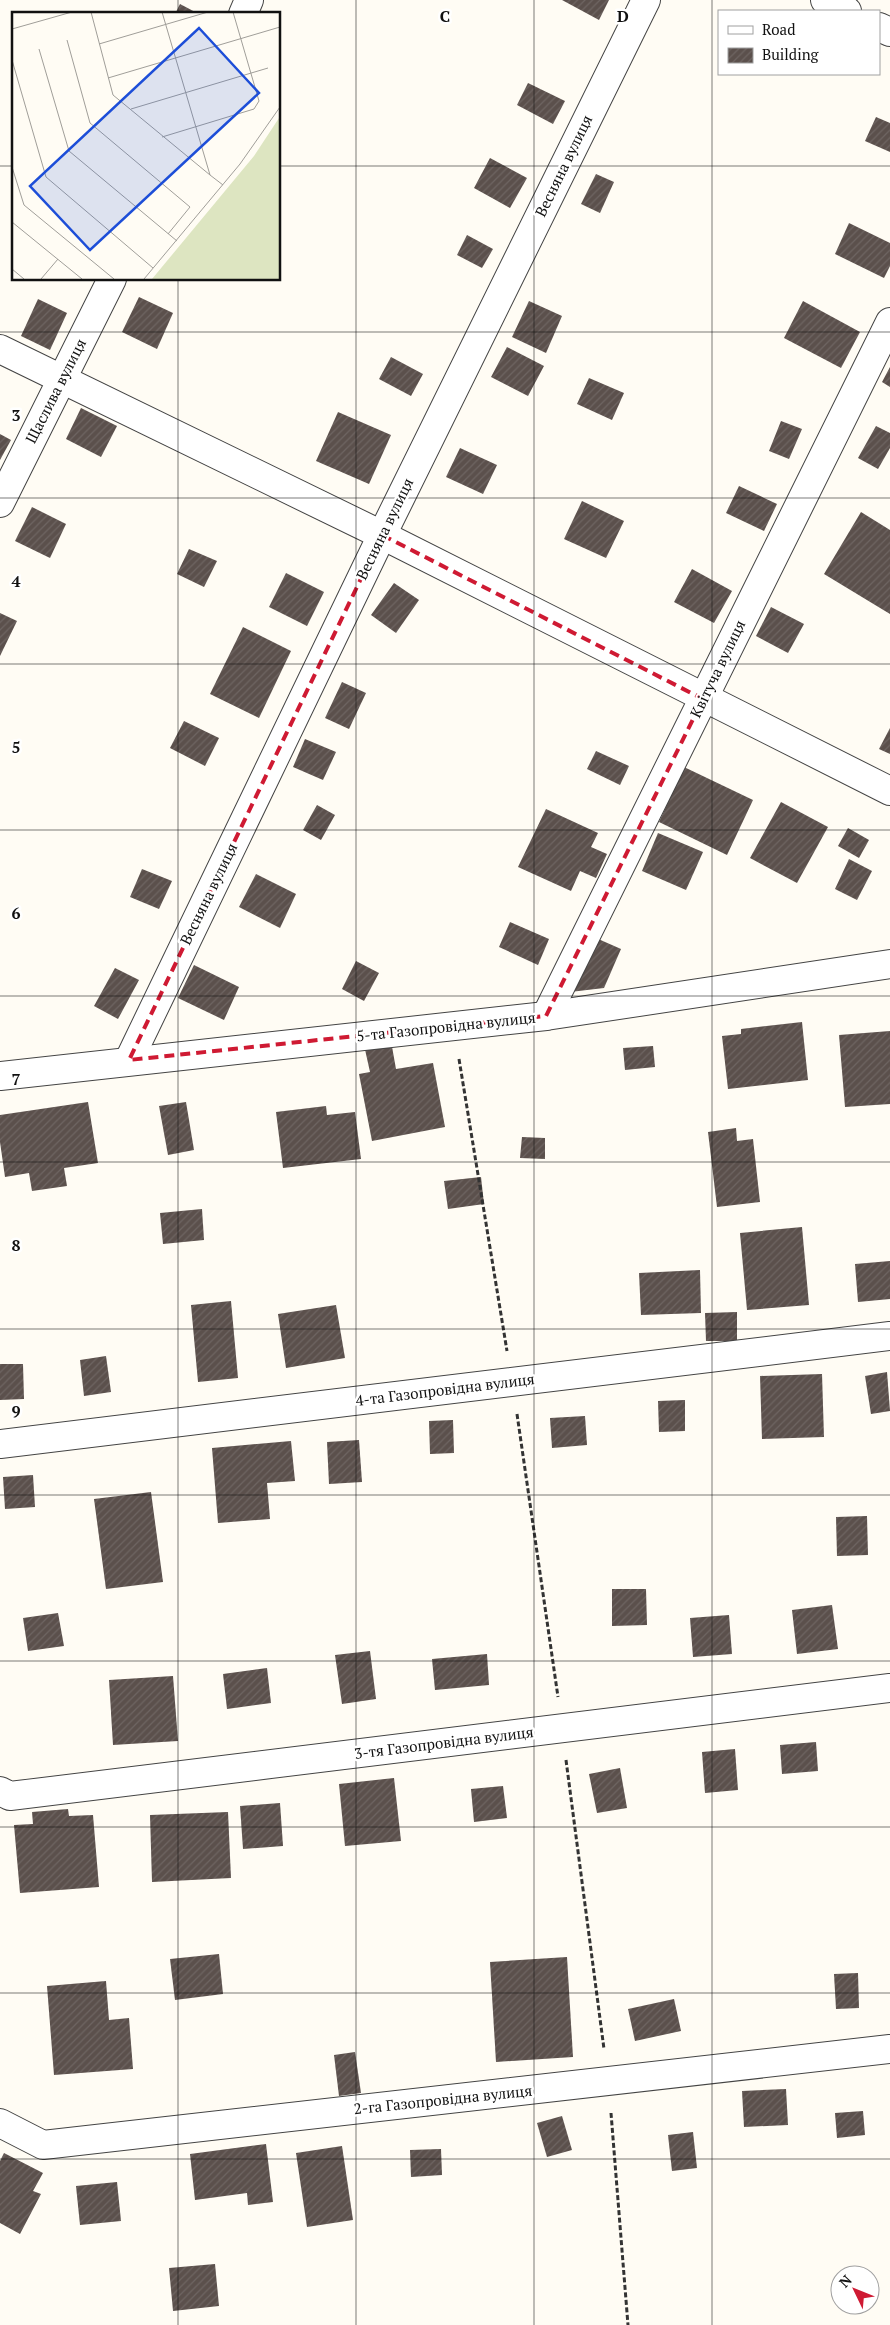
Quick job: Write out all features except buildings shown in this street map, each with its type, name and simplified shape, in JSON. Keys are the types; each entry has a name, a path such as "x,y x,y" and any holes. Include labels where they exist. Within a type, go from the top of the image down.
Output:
{"street":[{"path":"243,12 249,0"},
{"name":"Весняна вулиця","path":"129,1060 382,535 646,0"},
{"path":"825,0 845,10"},
{"name":"Щаслива вулиця","path":"0,503 112,280"},
{"name":"Квітуча вулиця","path":"546,1016 890,322"},
{"path":"0,349 382,535 703,699 890,791"},
{"name":"5-та Газопровідна вулиця","path":"0,1076 129,1060 546,1016 890,964"},
{"name":"4-та Газопровідна вулиця","path":"0,1444 890,1336"},
{"name":"3-тя Газопровідна вулиця","path":"0,1791 10,1796 890,1688"},
{"name":"2-га Газопровідна вулиця","path":"0,2123 43,2145 890,2049"}],"path":[{"path":"454,1026 512,1382 562,1728 609,2081 628,2325"}],"highlighted area":[{"path":"382,535 703,699 546,1016 129,1060"}]}
